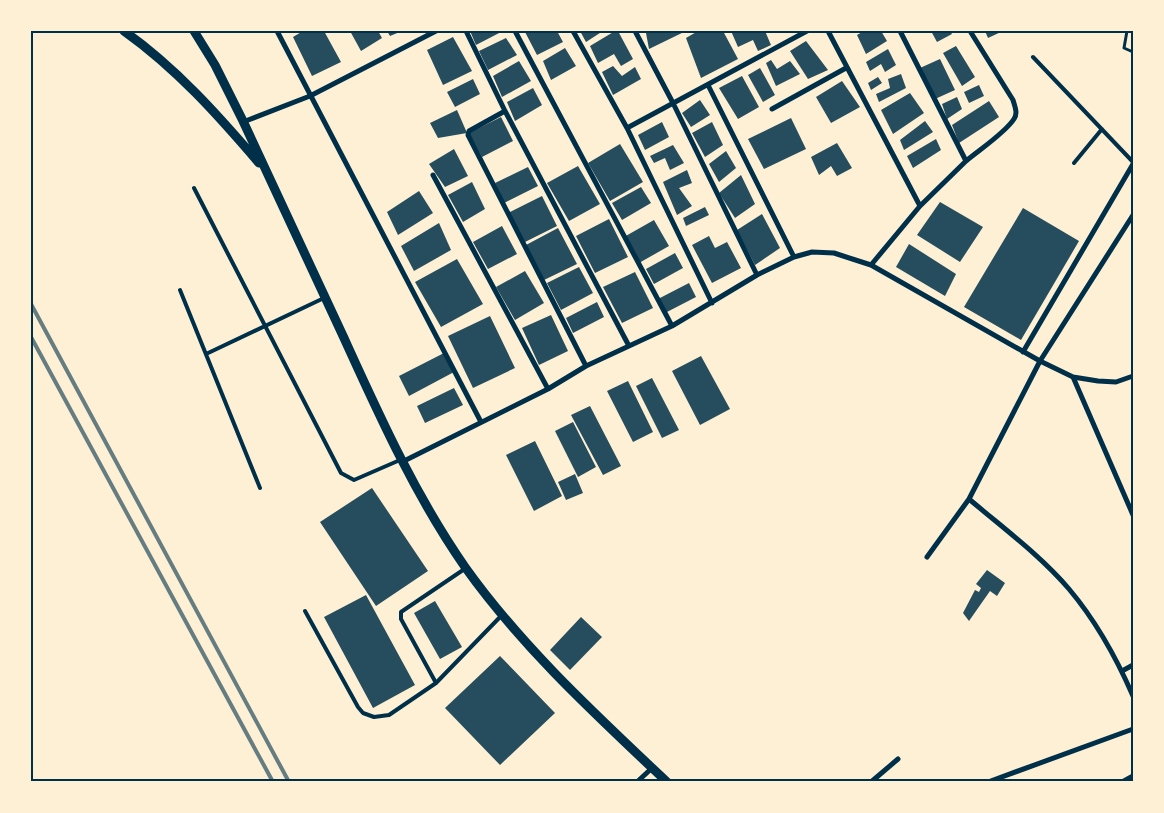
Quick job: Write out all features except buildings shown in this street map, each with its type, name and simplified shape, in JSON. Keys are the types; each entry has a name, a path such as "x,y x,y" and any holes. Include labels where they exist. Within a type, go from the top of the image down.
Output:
{"street":[{"path":"124,31 182,78 217,114 268,173"},
{"path":"194,31 215,65 244,122 401,461 436,523 466,568 502,614 573,693 667,782"},
{"path":"277,31 481,422"},
{"path":"244,122 310,96 436,31"},
{"path":"466,31 505,111 629,346"},
{"path":"515,31 672,326"},
{"path":"572,31 627,128 712,303"},
{"path":"635,31 673,103 756,275"},
{"path":"627,128 807,31"},
{"path":"828,31 920,206"},
{"path":"900,31 966,160"},
{"path":"871,265 920,206 966,160 1010,123 1016,112 1013,100 970,31"},
{"path":"772,109 846,68"},
{"path":"708,86 794,257"},
{"path":"505,111 469,132 468,135 586,366"},
{"path":"1023,352 1133,163"},
{"path":"432,175 548,388"},
{"path":"927,557 970,499 1040,361 1133,215"},
{"path":"401,461 548,388 586,366 672,326 756,275 794,257 812,252 834,253 871,265 1023,352 1073,377 1098,382 1116,382 1133,376"},
{"path":"1073,377 1133,515"},
{"path":"970,499 1040,559 1068,588 1092,618 1122,671 1133,696"},
{"path":"1122,671 1133,665"},
{"path":"992,781 1133,729"},
{"path":"871,782 898,759"},
{"path":"637,782 652,768"},
{"path":"1122,782 1133,776"}],"lane":[{"path":"1033,57 1133,163"},
{"path":"1074,163 1102,130"},
{"path":"194,188 341,473 354,480 401,461"},
{"path":"180,290 260,488"},
{"path":"206,354 325,297"},
{"path":"436,683 401,619 401,612 466,568"},
{"path":"305,611 358,707 368,716 374,718 389,715 436,683 502,614"}],"path":[{"path":"1127,31 1124,48 1133,52"}],"railway":[{"path":"31,304 289,782"},
{"path":"31,337 273,782"}]}
